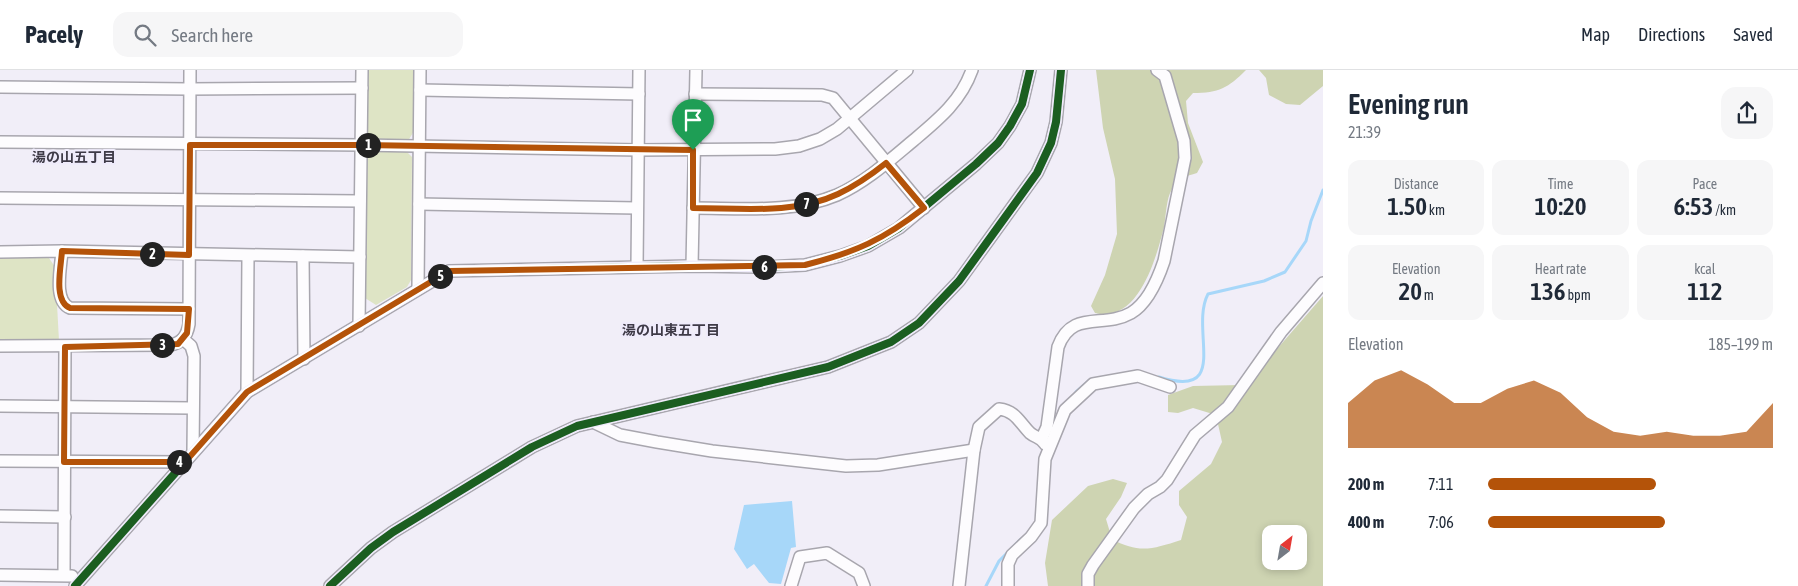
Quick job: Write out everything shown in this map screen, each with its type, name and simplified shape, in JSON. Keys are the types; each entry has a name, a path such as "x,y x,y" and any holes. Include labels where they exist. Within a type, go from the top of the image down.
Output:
{"street":[{"path":"0,346 170,345 178,344 183,339 187,333 189,309 190,70"},
{"path":"359,326 362,70"},
{"path":"418,289 420,70"},
{"path":"637,266 639,70"},
{"path":"692,266 696,70"},
{"path":"0,142 362,145 639,150 775,149 799,146 820,139 851,117 907,70"},
{"path":"693,208 769,208 809,203 845,191 886,163 955,104 972,70"},
{"path":"0,575 64,575 78,582 247,392 449,271 637,266 765,267 805,265 868,246 899,228 976,164 998,143 1022,104 1030,70"},
{"path":"330,586 371,548 393,532 532,447 577,426 678,404 828,367 890,342 919,323 959,281 1037,173 1051,143 1056,122 1061,70"},
{"path":"1042,438 1047,428 1058,347 1062,337 1075,324 1131,313 1148,295 1164,261 1185,158 1184,141 1165,76 1157,70"},
{"path":"0,87 362,88"},
{"path":"420,90 639,94"},
{"path":"696,94 822,95 833,98 851,117 924,208"},
{"path":"0,198 360,201"},
{"path":"419,204 637,208"},
{"path":"0,252 62,251 360,257"},
{"path":"62,251 60,298 65,306 70,308 189,309"},
{"path":"247,392 248,256"},
{"path":"303,256 304,359"},
{"path":"1088,586 1088,574 1093,565 1134,508 1148,494 1167,480 1195,435 1228,407 1281,332 1323,283"},
{"path":"183,339 191,346 194,356 193,451"},
{"path":"64,575 65,347"},
{"path":"1008,586 1008,564 1012,554 1031,537 1041,523 1045,460 1062,415 1092,384 1138,376 1170,387"},
{"path":"0,406 192,408"},
{"path":"959,586 974,450 979,426 999,409 1008,410 1018,417 1029,432 1042,438 1049,451"},
{"path":"593,422 620,435 712,452 846,466 878,465 974,450"},
{"path":"0,461 185,462"},
{"path":"0,516 65,517"},
{"path":"791,586 800,557 827,553 859,573 864,586"}],"green space":[{"path":"366,70 414,70 414,131 408,141 369,140 365,134"},
{"path":"1096,70 1246,70 1228,85 1210,92 1193,93 1186,101 1188,123 1203,162 1197,173 1180,180 1170,193 1161,240 1143,286 1134,299 1123,309 1110,314 1095,313 1091,306 1105,275 1117,234 1115,179 1103,128"},
{"path":"1259,70 1323,70 1323,86 1300,105 1286,104 1269,95 1266,78"},
{"path":"371,152 407,152 412,157 411,280 407,287 376,305 365,298 365,159"},
{"path":"0,257 49,258 55,267 59,341 0,340"},
{"path":"1323,296 1323,586 1048,586 1045,563 1052,520 1088,486 1113,479 1127,483 1121,497 1106,519 1112,539 1130,547 1138,548 1154,548 1181,540 1187,517 1179,505 1179,491 1211,464 1222,442 1216,415 1193,408 1178,413 1168,412 1168,395 1193,386 1241,385 1250,380"}],"water":[{"path":"792,501 796,547 791,548 781,584 769,583 754,564 747,569 734,549 744,505"}],"waterway":[{"path":"1159,377 1181,382 1195,379 1202,370 1204,358 1203,309 1208,294 1264,281 1285,272 1306,241 1311,221 1323,190"},
{"path":"1076,392 1090,380"},
{"path":"986,586 999,561 1021,539"}],"cycle path":[{"path":"75,586 247,392 449,271 692,266 765,267 805,265 840,256 868,246 899,228 976,164 998,143 1022,104 1030,70"},
{"path":"330,586 371,548 393,532 532,447 577,426 828,367 891,342 919,323 959,281 1037,173 1051,143 1056,122 1061,70"}],"district":[{"name":"湯の山五丁目","path":"74,157"},
{"name":"湯の山東五丁目","path":"671,330"}],"route":[{"path":"190,145 362,145 693,150 693,208 769,208 816,202 836,195 853,186 886,163 924,208 899,228 868,246 805,265 449,271 247,392 185,462 64,462 65,347 178,344 187,333 189,309 70,308 65,306 60,298 62,251 189,255 190,145"}]}
